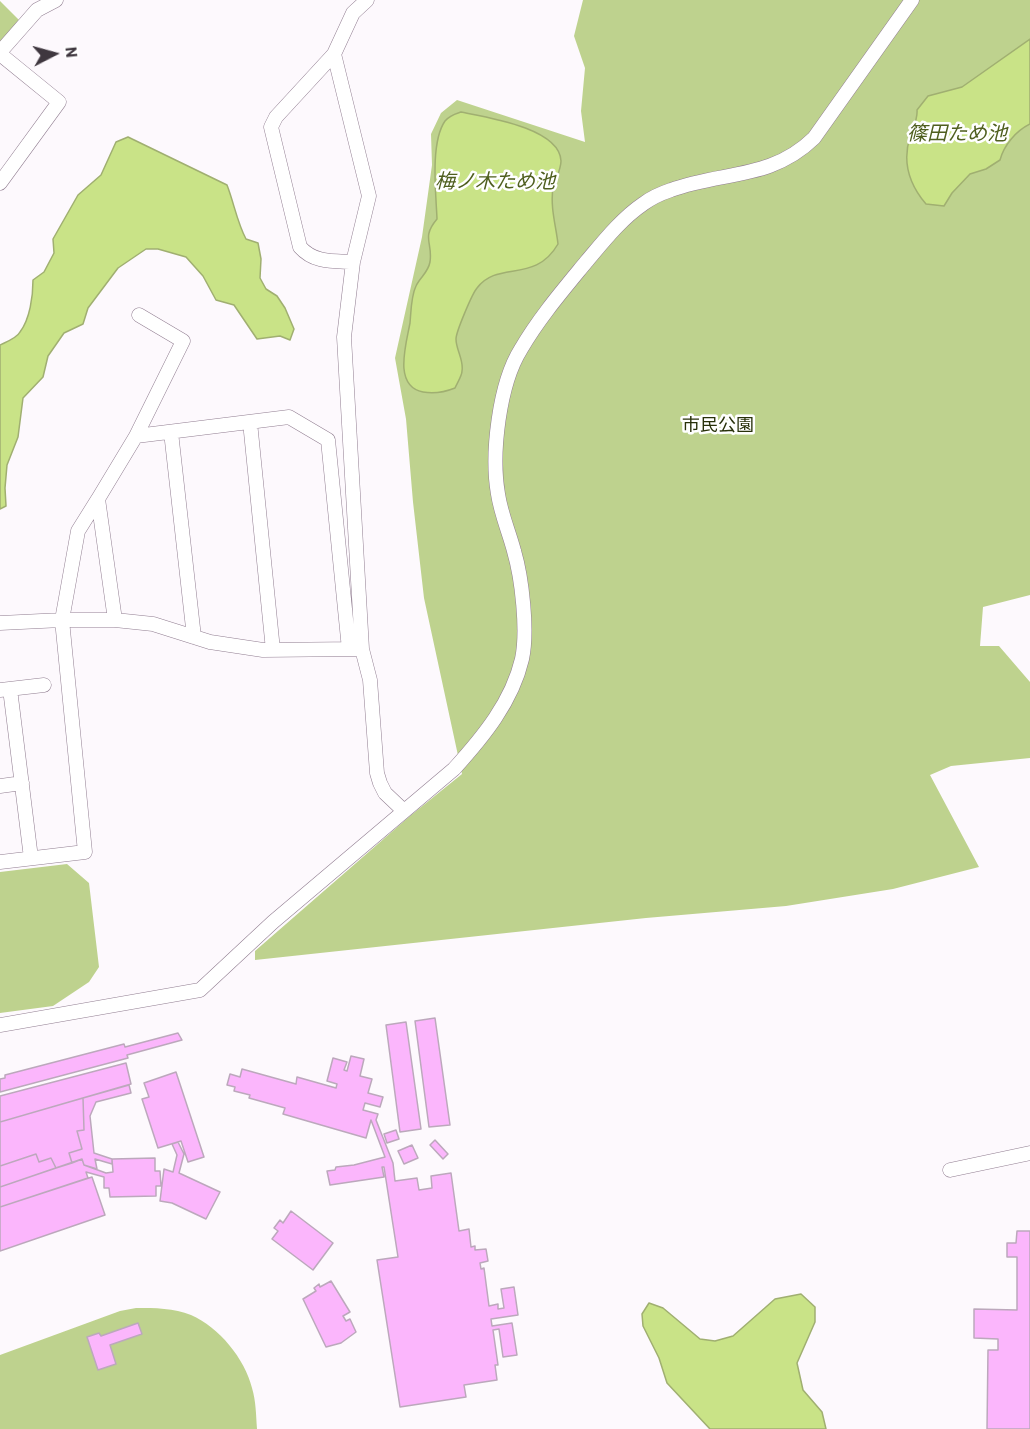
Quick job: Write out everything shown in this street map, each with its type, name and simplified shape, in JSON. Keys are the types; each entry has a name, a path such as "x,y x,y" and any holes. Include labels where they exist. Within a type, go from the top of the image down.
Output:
{"street":[{"path":"0,183 59,102 0,53 37,10 56,0"},
{"path":"353,262 316,259 307,255 300,247 271,127 276,117 334,54 354,13 367,0"},
{"path":"0,1025 200,990 240,951 454,769 478,743 498,716 522,660 525,638 525,617 515,553 498,494 495,464 502,398 510,370 520,350 576,274 614,231 643,204 674,189 774,166 801,150 814,138 912,0"},
{"path":"334,54 369,196 353,262 344,337 355,649"},
{"path":"0,862 85,852 62,620 78,531 136,436 183,341 139,315"},
{"path":"136,436 289,417 328,440 355,649 370,680 377,772 385,793 404,811"},
{"path":"250,422 273,650"},
{"path":"171,432 194,637"},
{"path":"98,499 115,620"},
{"path":"0,623 115,620 153,624 210,642 263,650 355,649"},
{"path":"31,858 22,783 5,690 44,685"},
{"path":"0,786 22,783"},
{"path":"950,1170 1030,1152"}],"green space":[{"name":"市民公園","path":"583,0 1030,0 1030,595 983,607 980,646 999,646 1030,682 1030,758 951,766 930,775 979,867 893,889 786,906 646,918 255,960 255,951 410,816 462,774 424,598 406,419 395,358 422,237 432,165 431,134 441,113 457,100 585,142 581,111 585,68 574,36"},
{"path":"0,1 19,20 0,43"},
{"path":"67,864 89,883 99,967 89,982 53,1006 0,1013 0,872"},
{"path":"136,1308 164,1309 185,1313 201,1320 221,1336 237,1355 249,1377 257,1429 0,1429 0,1355 120,1311"}],"water":[{"name":"篠田ため池","path":"1030,39 1030,124 1011,139 1000,160 986,169 970,174 952,193 944,206 926,204 911,181 907,164 908,146 917,110 928,96 962,87"},
{"name":"梅ノ木ため池","path":"461,112 503,121 536,132 557,150 561,164 553,188 552,202 558,244 539,264 495,275 477,288 461,321 456,339 462,367 459,380 455,388 427,393 414,388 408,382 404,353 413,294 429,266 431,255 429,236 432,225 437,219 435,168 437,142 445,121"},
{"path":"128,137 227,185 246,239 258,243 261,259 260,278 266,289 277,296 285,308 294,329 290,340 280,336 257,339 234,305 216,300 203,276 186,257 158,249 146,249 118,268 88,308 83,324 64,333 48,356 43,377 23,398 18,437 7,465 6,506 0,509 0,345 19,334 23,327 30,307 33,280 44,272 54,253 53,239 78,195 101,175 116,142"},
{"path":"801,1294 815,1307 815,1322 797,1363 803,1390 822,1412 826,1429 710,1429 667,1383 659,1358 643,1326 642,1314 649,1303 663,1308 700,1339 715,1341 733,1336 775,1299"}],"building":[{"path":"435,1018 450,1125 429,1127 415,1021"},
{"path":"406,1022 421,1129 400,1132 386,1025"},
{"path":"178,1033 182,1040 127,1055 128,1058 0,1092 0,1079 5,1078 5,1075 124,1044 125,1047"},
{"path":"351,1056 364,1059 360,1076 372,1079 368,1093 383,1097 380,1107 365,1103 363,1110 378,1114 376,1120 393,1163 395,1181 417,1178 419,1190 432,1188 431,1176 451,1173 459,1231 469,1229 471,1247 475,1246 475,1250 486,1249 488,1261 480,1263 481,1269 484,1268 489,1306 498,1304 498,1309 504,1308 501,1289 514,1287 518,1315 491,1319 492,1326 512,1323 517,1355 503,1357 499,1329 493,1330 498,1365 495,1365 497,1380 464,1385 466,1397 400,1407 377,1260 398,1257 384,1167 382,1167 384,1177 330,1185 327,1171 385,1157 371,1120 366,1138 283,1114 285,1108 249,1098 250,1095 234,1091 235,1087 227,1085 230,1074 240,1077 242,1069 296,1084 297,1077 336,1088 337,1084 327,1081 333,1058 347,1062 344,1070 347,1071"},
{"path":"126,1063 131,1084 0,1122 0,1096"},
{"path":"176,1072 204,1157 188,1162 181,1141 158,1148 142,1099 149,1097 144,1083"},
{"path":"129,1085 131,1093 96,1102 90,1116 94,1153 112,1159 112,1164 95,1159 97,1169 84,1165 82,1159 72,1163 69,1153 82,1149 77,1131 84,1130 83,1098"},
{"path":"83,1098 84,1130 77,1131 82,1149 69,1153 72,1163 56,1168 51,1158 39,1162 36,1154 0,1166 0,1122"},
{"path":"396,1130 399,1139 387,1143 384,1134"},
{"path":"435,1140 448,1154 443,1159 430,1145"},
{"path":"178,1142 184,1154 179,1173 220,1192 206,1219 172,1203 160,1201 164,1169 173,1172 177,1155 172,1144"},
{"path":"412,1145 418,1158 404,1164 398,1151"},
{"path":"36,1154 39,1162 51,1158 56,1168 0,1187 0,1166"},
{"path":"155,1158 155,1171 160,1171 161,1186 156,1186 156,1196 110,1197 109,1188 104,1188 104,1177 86,1172 88,1178 0,1207 0,1187 82,1159 84,1165 106,1173 113,1172 112,1159"},
{"path":"92,1177 105,1215 0,1251 0,1207"},
{"path":"291,1211 333,1243 313,1270 272,1239 278,1231 274,1228 280,1220 283,1223"},
{"path":"1017,1231 1030,1231 1030,1429 987,1429 988,1350 998,1350 998,1339 974,1338 974,1309 1017,1310 1017,1257 1007,1257 1007,1243 1016,1243"},
{"path":"331,1281 350,1312 343,1316 346,1321 350,1319 356,1332 341,1343 326,1347 303,1299 316,1291 314,1288 319,1284 320,1287"},
{"path":"138,1323 142,1334 110,1345 116,1364 98,1370 87,1337 99,1333 101,1336"}]}
